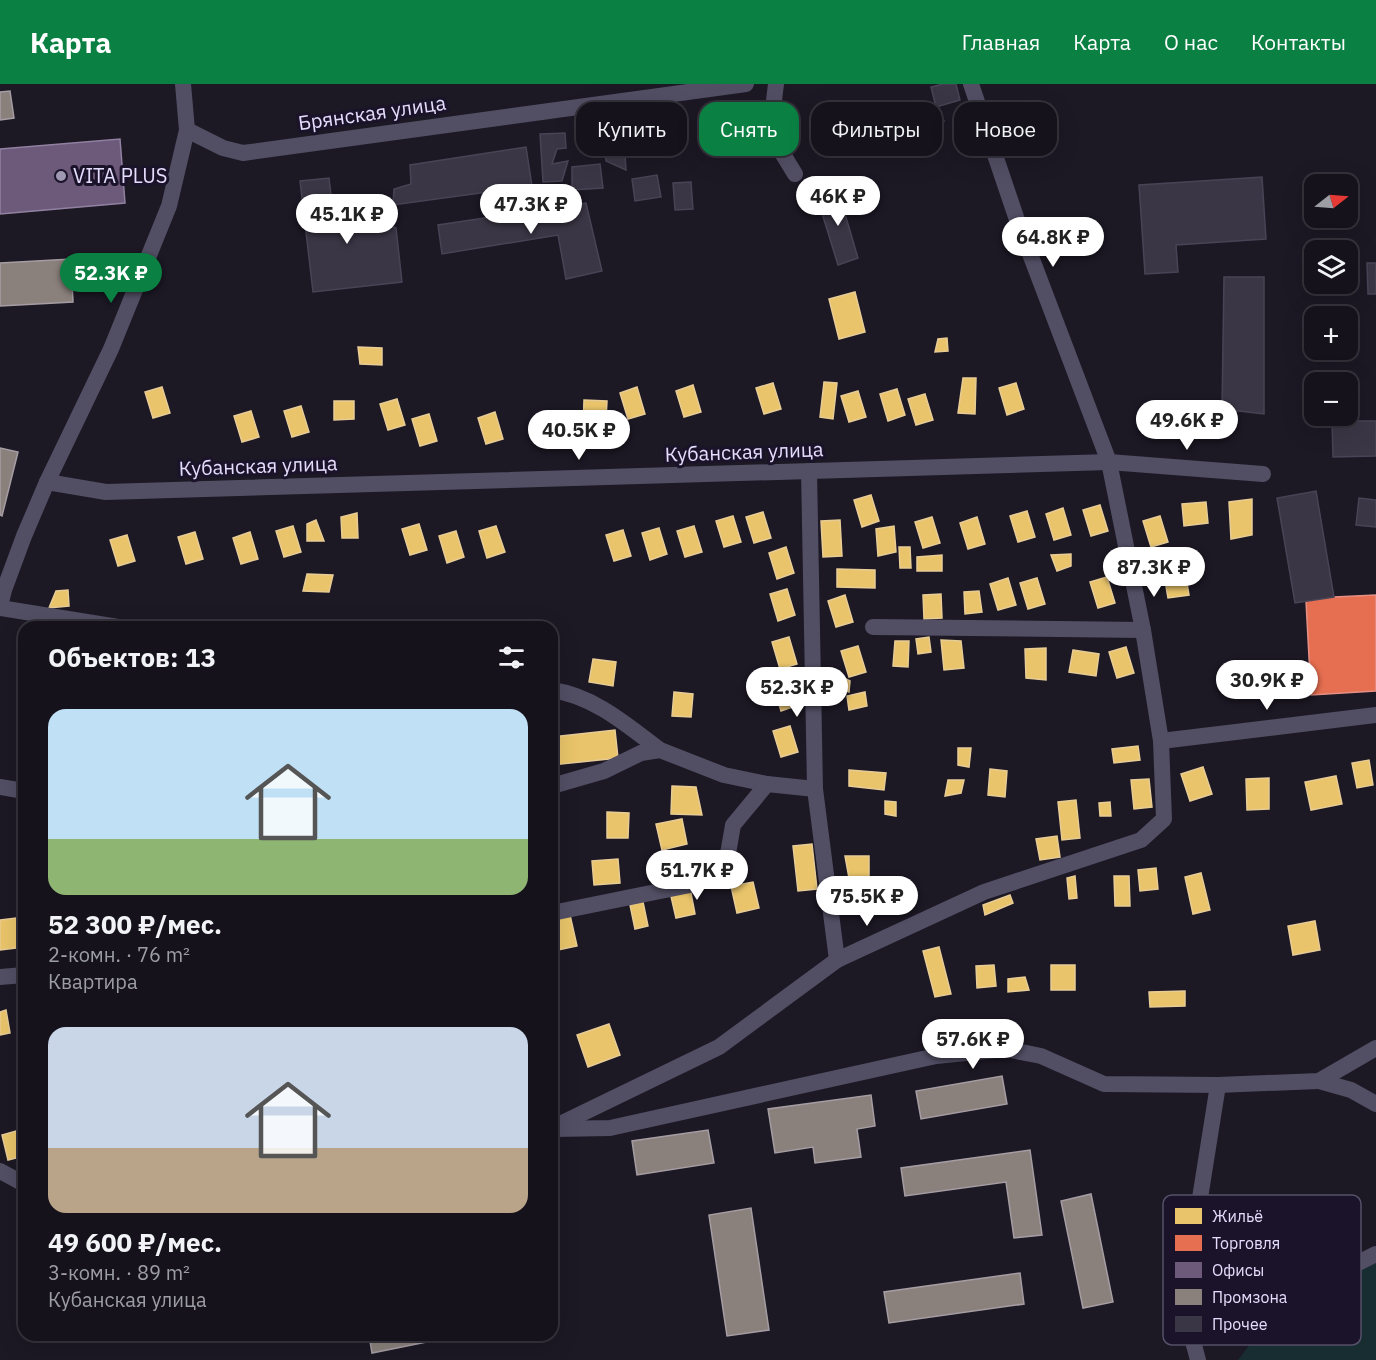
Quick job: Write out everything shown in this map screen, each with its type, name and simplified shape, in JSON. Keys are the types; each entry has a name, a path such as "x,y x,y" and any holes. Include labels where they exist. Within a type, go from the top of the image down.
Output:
{"street":[{"path":"83,621 0,607 20,547 47,482 111,349 169,206 187,130 183,84"},
{"name":"Брянская улица","path":"187,130 223,148 243,153 746,84"},
{"path":"776,84 770,133 795,174"},
{"path":"558,1126 719,1047 837,960 984,892 1141,840 1164,819 1161,741 1143,630 1109,462 1016,217 971,84"},
{"name":"Кубанская улица","path":"47,482 106,492 1109,462 1263,474"},
{"path":"808,471 815,789 837,960"},
{"path":"873,627 1143,630"},
{"path":"558,691 597,704 660,750 724,775 767,784 815,789"},
{"path":"1161,741 1376,715"},
{"path":"558,784 604,771 641,753 660,750"},
{"path":"558,912 690,885 725,871 732,825 767,784"},
{"path":"0,787 18,790"},
{"path":"0,977 18,976"},
{"path":"1319,1081 1376,1048"},
{"path":"558,1129 610,1128 936,1056 1006,1049 1041,1056 1104,1084 1218,1085 1319,1081 1351,1090 1376,1104"},
{"path":"1200,1195 1218,1085"},
{"path":"0,1171 18,1181"},
{"path":"1361,1262 1376,1254"},
{"path":"1194,1345 1198,1360"}],"green space":[{"path":"1376,1258 1376,1360 1238,1360 1249,1345 1361,1345 1361,1261"}],"building: Жильё":[{"path":"855,292 865,332 839,339 829,299"},
{"path":"947,338 948,351 935,352 938,339"},
{"path":"358,347 382,348 382,365 360,364"},
{"path":"963,378 976,378 975,414 958,413"},
{"path":"824,382 837,383 833,419 820,417"},
{"path":"773,383 781,409 764,414 756,388"},
{"path":"1016,383 1024,409 1007,415 999,388"},
{"path":"693,385 701,412 684,417 676,391"},
{"path":"162,387 170,413 153,418 145,392"},
{"path":"637,387 645,414 628,419 620,393"},
{"path":"897,389 905,415 888,421 880,394"},
{"path":"858,391 866,417 849,422 841,396"},
{"path":"925,394 933,420 916,425 908,399"},
{"path":"397,399 405,425 388,430 380,404"},
{"path":"584,400 607,401 605,439 583,433"},
{"path":"334,401 354,401 354,419 334,420"},
{"path":"301,406 309,432 292,437 284,411"},
{"path":"251,411 259,437 242,442 234,416"},
{"path":"495,412 503,439 486,444 478,418"},
{"path":"429,414 437,441 420,446 412,419"},
{"path":"871,495 879,521 862,527 854,500"},
{"path":"1252,499 1252,535 1231,539 1229,502"},
{"path":"1206,502 1208,523 1184,526 1182,504"},
{"path":"1100,505 1108,531 1091,536 1083,510"},
{"path":"1063,508 1071,535 1054,540 1046,514"},
{"path":"1027,511 1035,537 1018,542 1010,516"},
{"path":"763,512 771,538 754,543 746,517"},
{"path":"357,513 358,538 342,538 341,517"},
{"path":"733,516 741,542 724,547 716,521"},
{"path":"1160,516 1168,542 1151,547 1143,521"},
{"path":"932,517 940,543 923,548 915,522"},
{"path":"977,517 985,544 968,549 960,523"},
{"path":"316,520 324,541 307,541 307,524"},
{"path":"840,520 842,556 823,557 821,521"},
{"path":"419,524 427,550 410,555 402,529"},
{"path":"293,526 301,552 284,557 276,531"},
{"path":"496,526 505,552 487,558 479,531"},
{"path":"694,526 702,552 685,557 677,531"},
{"path":"894,526 896,552 878,556 876,529"},
{"path":"659,528 667,554 650,560 642,533"},
{"path":"623,530 631,556 614,561 606,535"},
{"path":"456,531 464,557 447,563 439,536"},
{"path":"195,532 203,559 186,564 178,537"},
{"path":"250,532 258,559 241,564 233,538"},
{"path":"127,535 135,561 118,566 110,540"},
{"path":"786,547 794,573 777,579 769,553"},
{"path":"899,547 910,547 911,568 900,568"},
{"path":"1071,554 1071,566 1057,571 1051,555"},
{"path":"942,555 942,571 917,571 917,557"},
{"path":"1184,565 1189,595 1168,598 1163,569"},
{"path":"837,569 875,570 875,588 837,587"},
{"path":"307,574 333,575 329,592 303,591"},
{"path":"1107,577 1115,603 1098,608 1090,582"},
{"path":"1008,578 1016,605 998,610 990,584"},
{"path":"1037,578 1045,604 1028,609 1020,583"},
{"path":"787,589 795,615 778,621 770,594"},
{"path":"68,590 69,606 49,608 56,591"},
{"path":"979,591 982,612 965,614 964,592"},
{"path":"941,594 942,618 924,619 923,595"},
{"path":"845,595 853,622 836,627 828,601"},
{"path":"789,637 797,664 780,669 772,642"},
{"path":"929,637 931,652 918,654 916,639"},
{"path":"941,640 961,641 964,668 944,670"},
{"path":"895,641 909,641 908,667 893,666"},
{"path":"858,646 866,672 849,677 841,651"},
{"path":"1126,647 1134,673 1117,678 1109,652"},
{"path":"1046,648 1046,680 1026,678 1025,649"},
{"path":"1073,650 1099,654 1096,676 1069,672"},
{"path":"593,659 616,662 613,686 589,682"},
{"path":"838,675 850,681 849,692 834,687"},
{"path":"790,679 798,705 781,711 773,684"},
{"path":"674,692 693,694 691,717 672,716"},
{"path":"865,692 867,706 849,710 847,696"},
{"path":"790,726 798,752 781,757 773,731"},
{"path":"615,730 618,758 558,764 558,736"},
{"path":"1138,746 1140,760 1114,763 1112,749"},
{"path":"958,748 971,748 969,767 958,765"},
{"path":"1369,760 1373,785 1357,788 1352,763"},
{"path":"1203,767 1212,794 1190,801 1181,774"},
{"path":"990,769 1007,771 1005,797 988,795"},
{"path":"849,770 886,773 884,790 849,786"},
{"path":"1336,776 1342,804 1311,810 1305,782"},
{"path":"1269,778 1269,809 1247,810 1246,779"},
{"path":"1149,779 1152,807 1134,809 1131,780"},
{"path":"948,780 964,780 961,793 945,796"},
{"path":"672,786 696,787 702,815 671,814"},
{"path":"1076,800 1080,838 1062,840 1058,802"},
{"path":"885,801 896,802 896,816 885,814"},
{"path":"1110,802 1111,816 1100,816 1099,803"},
{"path":"607,812 629,813 628,838 607,838"},
{"path":"682,819 687,844 662,850 656,824"},
{"path":"1057,836 1060,857 1040,860 1036,839"},
{"path":"812,844 817,889 798,891 793,846"},
{"path":"845,856 869,856 869,877 849,878"},
{"path":"618,859 620,883 594,885 592,861"},
{"path":"1156,868 1158,889 1140,891 1138,870"},
{"path":"1201,873 1210,910 1193,914 1185,877"},
{"path":"1075,876 1077,898 1069,899 1067,878"},
{"path":"1114,876 1129,876 1130,906 1115,906"},
{"path":"753,882 759,908 737,913 731,886"},
{"path":"872,886 875,902 852,908 853,890"},
{"path":"690,888 695,914 676,918 670,892"},
{"path":"1010,895 1013,903 985,915 983,905"},
{"path":"643,902 648,926 635,929 630,905"},
{"path":"570,915 577,946 558,950 558,918"},
{"path":"18,918 18,948 0,950 0,920"},
{"path":"1315,921 1320,950 1293,955 1288,926"},
{"path":"939,947 951,994 935,997 923,951"},
{"path":"994,965 996,986 977,988 976,966"},
{"path":"1051,965 1075,965 1075,990 1051,990"},
{"path":"1025,977 1029,990 1008,992 1008,979"},
{"path":"1185,991 1185,1006 1150,1007 1149,992"},
{"path":"6,1010 10,1033 0,1035 0,1012"},
{"path":"609,1024 620,1055 588,1067 577,1035"},
{"path":"18,1131 18,1158 8,1160 2,1135"}],"building: Торговля":[{"path":"1376,595 1376,691 1311,695 1306,601"}],"building: Офисы":[{"name":"VITA PLUS","path":"120,139 125,203 0,214 0,149"}],"building: Промзона":[{"path":"10,91 14,118 0,120 0,92"},
{"path":"71,259 73,302 0,306 0,263"},
{"path":"0,448 18,452 2,516 0,515"},
{"path":"1002,1076 1007,1104 921,1119 916,1091"},
{"path":"871,1095 875,1126 857,1129 861,1157 815,1163 813,1147 775,1153 768,1109"},
{"path":"708,1130 714,1163 637,1175 632,1141"},
{"path":"1030,1150 1042,1235 1014,1238 1006,1182 905,1196 901,1168"},
{"path":"1091,1194 1113,1302 1083,1308 1061,1201"},
{"path":"751,1208 769,1330 727,1336 709,1215"},
{"path":"1020,1273 1024,1304 889,1323 884,1292"},
{"path":"370,1341 431,1341 372,1353"}],"building: Прочее":[{"path":"956,84 960,100 942,105 942,102 935,102 931,87"},
{"path":"565,133 566,148 557,149 552,164 568,161 562,181 543,182 540,134"},
{"path":"526,147 532,186 393,205 394,189 411,184 410,165"},
{"path":"606,156 625,156 626,170 606,161"},
{"path":"600,164 603,188 572,190 572,167"},
{"path":"657,175 661,197 635,201 632,179"},
{"path":"1262,177 1266,239 1176,245 1178,272 1145,274 1139,185"},
{"path":"329,178 334,221 376,216 396,228 402,282 313,292 300,181"},
{"path":"691,182 693,209 675,210 673,183"},
{"path":"838,190 858,258 838,265 817,197"},
{"path":"586,203 602,271 566,279 558,235 442,254 438,225"},
{"path":"1367,263 1376,263 1376,294 1368,294"},
{"path":"1224,277 1264,277 1264,414 1222,409"},
{"path":"1358,421 1376,421 1376,456 1333,457 1332,426 1358,426"},
{"path":"1316,491 1334,597 1295,603 1277,498"},
{"path":"1359,498 1376,500 1376,527 1356,525"}],"place":[{"name":"VITA PLUS","path":"61,176"}]}
